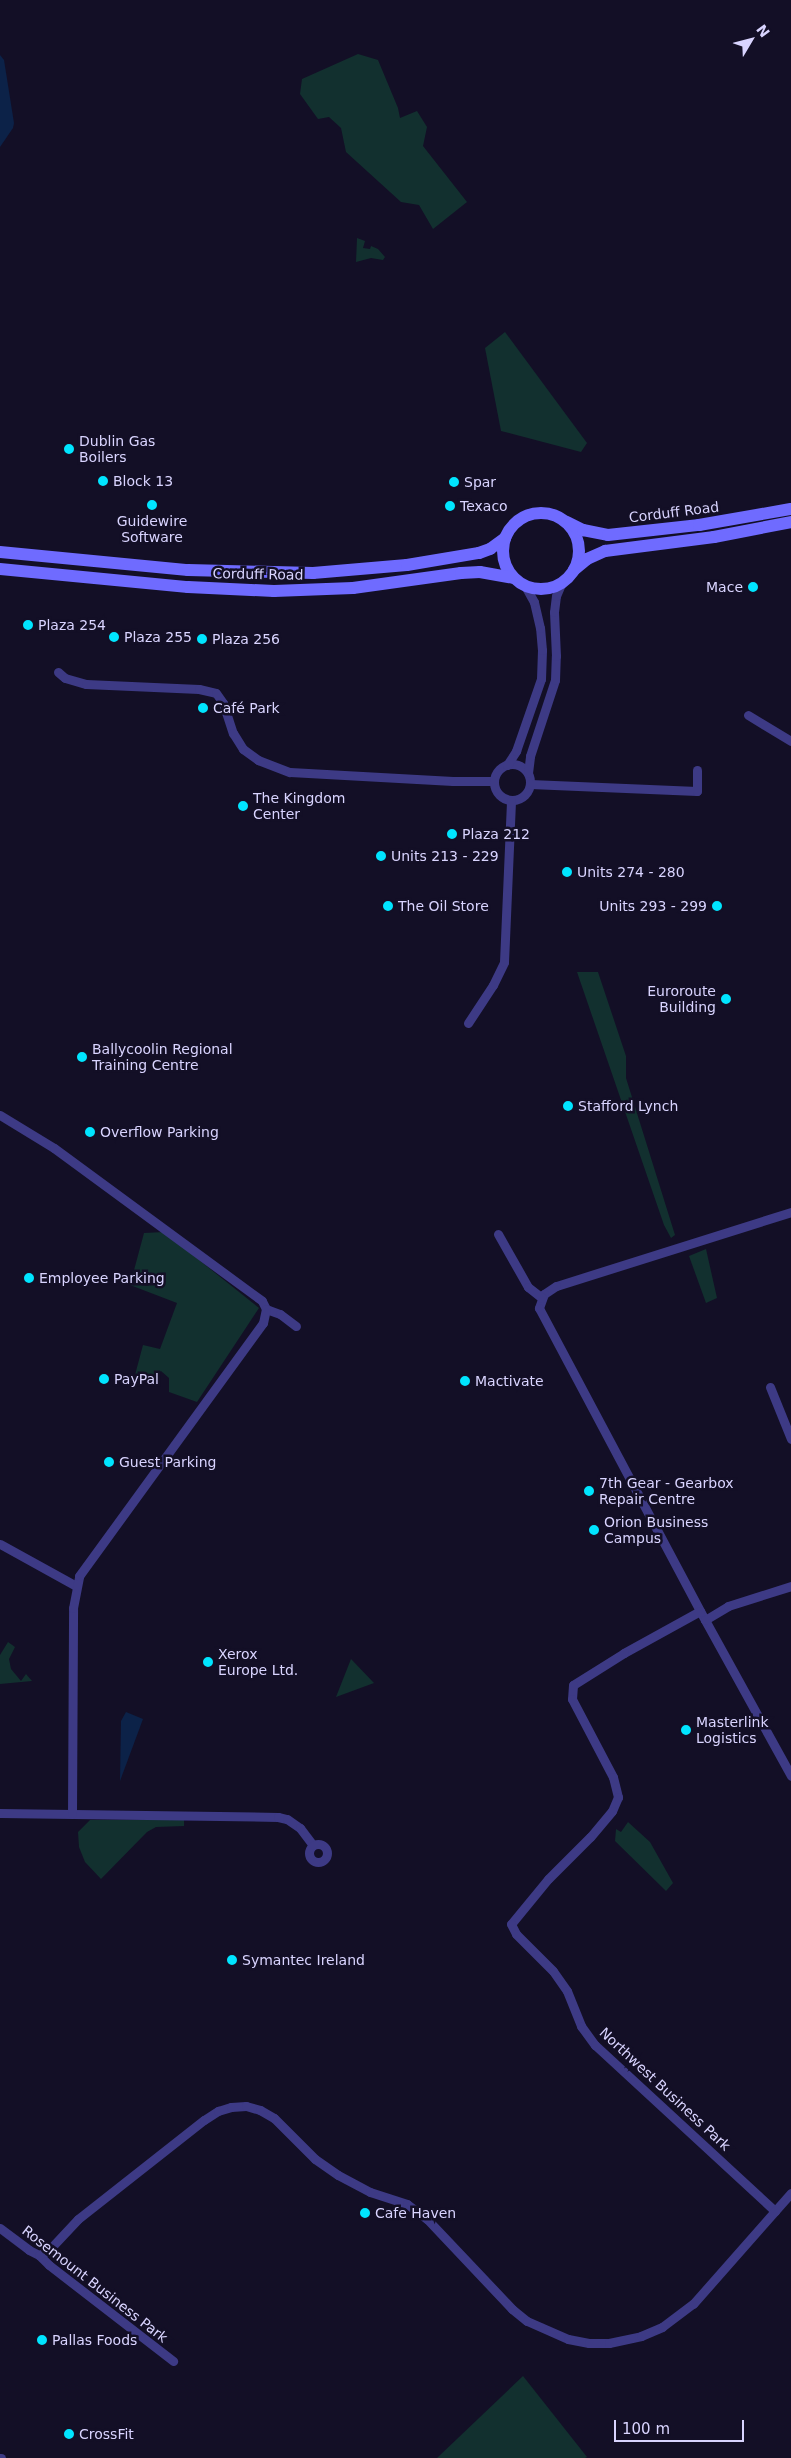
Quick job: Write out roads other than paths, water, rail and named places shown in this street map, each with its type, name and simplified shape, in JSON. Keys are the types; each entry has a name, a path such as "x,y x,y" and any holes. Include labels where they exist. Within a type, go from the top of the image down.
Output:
{"street":[{"name":"Corduff Road","path":"563,520 583,530 608,535 699,526 791,509"},
{"path":"561,584 544,590 525,586 513,578 503,559 505,538 514,523 531,514 548,513 563,520 571,527 578,542 578,559 574,570"},
{"path":"511,801 526,794 530,784 528,773 530,756 554,680 556,656 554,612 556,596 561,584 574,570 587,559 606,551 714,537 791,522"},
{"name":"Corduff Road","path":"0,552 188,570 313,573 407,565 480,553 490,549 505,538"},
{"name":"Corduff Road","path":"0,569 188,587 274,590 381,585 480,572 513,578"},
{"path":"511,801 496,792 493,781 497,771 507,764 516,752 541,679 542,650 540,628 534,602 525,586"},
{"path":"58,672 64,678 86,684 199,689 216,693 223,703 233,733 244,749 258,760 290,772 453,781 493,781"},
{"path":"748,715 791,741"},
{"path":"507,764 519,765 528,773"},
{"path":"530,784 697,791 697,770"},
{"path":"468,1023 493,985 504,962 511,801"},
{"path":"0,1114 54,1148 262,1301 266,1309 263,1323 88,1562 76,1586 73,1608 72,1814"},
{"path":"791,1212 556,1286 542,1298 539,1308 700,1611 791,1776"},
{"path":"498,1234 528,1287 542,1298"},
{"path":"266,1309 280,1314 296,1326"},
{"path":"770,1387 791,1439"},
{"path":"0,1544 76,1586"},
{"path":"705,1620 728,1606 791,1586"},
{"name":"Northwest Business Park","path":"700,1611 624,1653 573,1685 572,1700 613,1777 618,1797 612,1811 590,1837 548,1878 511,1924 516,1934 553,1971 567,1991 581,2026 595,2045 775,2211"},
{"path":"0,1814 278,1817 287,1819 300,1828 313,1845"},
{"path":"39,2255 48,2250 78,2219 204,2120 218,2111 231,2107 246,2106 260,2110 274,2118 315,2159 338,2175 370,2192 407,2204 427,2219 512,2309 527,2321 568,2339 589,2343 609,2343 642,2336 662,2327 693,2304 791,2193"},
{"name":"Rosemount Business Park","path":"0,2228 39,2255 49,2265 173,2361"}],"water":[{"path":"0,55 4,60 14,123 13,128 0,147"},
{"path":"126,1712 143,1719 120,1781 121,1721"}],"place":[{"name":"Dublin Gas Boilers","path":"69,449"},
{"name":"Block 13","path":"103,481"},
{"name":"Spar","path":"454,482"},
{"name":"Guidewire Software","path":"152,505"},
{"name":"Texaco","path":"450,506"},
{"name":"Mace","path":"753,587"},
{"name":"Plaza 254","path":"28,625"},
{"name":"Plaza 255","path":"114,637"},
{"name":"Plaza 256","path":"202,639"},
{"name":"Café Park","path":"203,708"},
{"name":"The Kingdom Center","path":"243,806"},
{"name":"Plaza 212","path":"452,834"},
{"name":"Units 213 - 229","path":"381,856"},
{"name":"Units 274 - 280","path":"567,872"},
{"name":"The Oil Store","path":"388,906"},
{"name":"Units 293 - 299","path":"717,906"},
{"name":"Euroroute Building","path":"726,999"},
{"name":"Ballycoolin Regional Training Centre","path":"82,1057"},
{"name":"Stafford Lynch","path":"568,1106"},
{"name":"Overflow Parking","path":"90,1132"},
{"name":"Employee Parking","path":"29,1278"},
{"name":"PayPal","path":"104,1379"},
{"name":"Mactivate","path":"465,1381"},
{"name":"Guest Parking","path":"109,1462"},
{"name":"7th Gear - Gearbox Repair Centre","path":"589,1491"},
{"name":"Orion Business Campus","path":"594,1530"},
{"name":"Xerox Europe Ltd.","path":"208,1662"},
{"name":"Masterlink Logistics","path":"686,1730"},
{"name":"Symantec Ireland","path":"232,1960"},
{"name":"Cafe Haven","path":"365,2213"},
{"name":"Pallas Foods","path":"42,2340"},
{"name":"CrossFit","path":"69,2434"}]}
